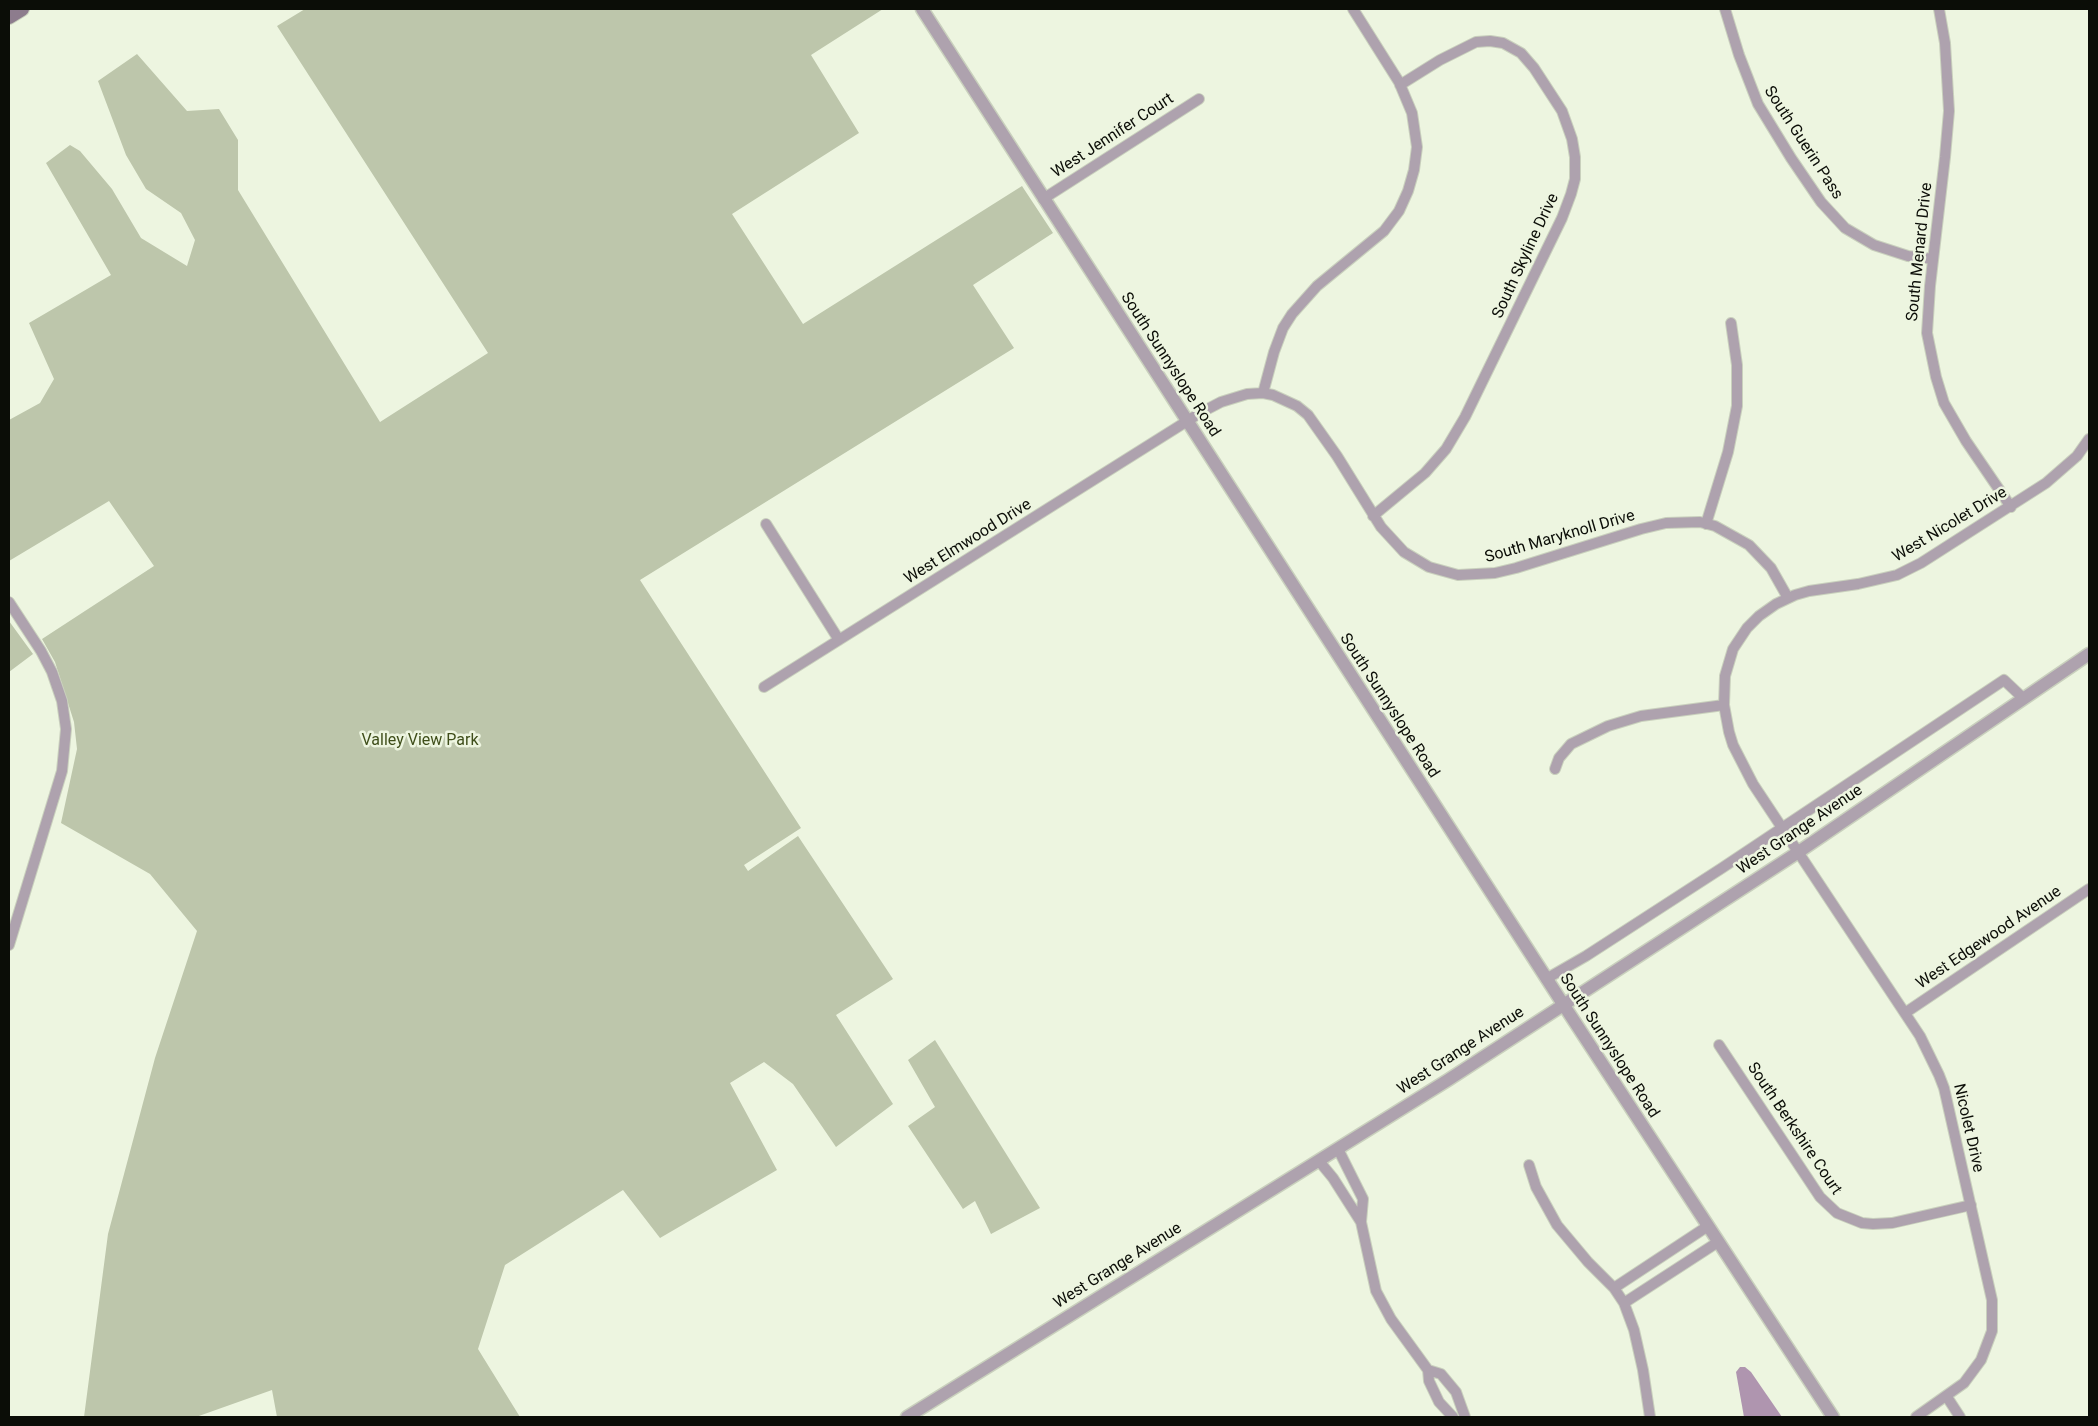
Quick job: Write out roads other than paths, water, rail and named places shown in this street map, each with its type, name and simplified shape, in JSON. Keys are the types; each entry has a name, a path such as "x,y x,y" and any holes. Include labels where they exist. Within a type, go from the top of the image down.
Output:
{"main road":[{"path":"9,17 22,9"}],"street":[{"name":"South Sunnyslope Road","path":"922,9 1546,979 1834,1417"},
{"path":"1262,393 1283,328 1292,314 1318,286 1384,231 1399,211 1408,191 1414,170 1417,147 1412,113 1400,85 1353,9"},
{"name":"South Guerin Pass","path":"1725,9 1739,55 1758,104 1821,202 1845,228 1874,245 1908,256 1933,259"},
{"name":"South Menard Drive","path":"1939,9 1945,43 1948,111 1945,157 1927,324 1930,354 1944,403 1953,420 2011,508"},
{"name":"South Skyline Drive","path":"1372,516 1425,473 1446,449 1465,417 1562,218 1575,179 1575,157 1572,139 1562,111 1534,68 1521,53 1504,43 1476,42 1440,60 1400,85"},
{"name":"West Jennifer Court","path":"1043,199 1199,99"},
{"path":"1706,524 1728,452 1737,406 1737,365 1731,323"},
{"name":"South Maryknoll Drive","path":"1188,421 1220,402 1234,397 1262,393 1287,400 1308,416 1332,448 1372,516 1393,541 1415,560 1429,567 1458,575 1495,574 1641,529 1683,522 1706,524 1749,544 1771,568 1788,598"},
{"name":"West Elmwood Drive","path":"764,687 1188,421"},
{"name":"West Nicolet Drive","path":"1781,828 1753,784 1733,745 1724,705 1725,676 1734,649 1747,628 1759,616 1788,598 1809,591 1858,584 1897,575 1942,551 2011,508 2060,473 2077,456 2089,439"},
{"path":"766,524 839,640"},
{"path":"9,602 40,651 57,687 62,701 66,729 62,771 9,945"},
{"name":"West Grange Avenue","path":"907,1417 1134,1274 1338,1150 1797,852 2089,654"},
{"name":"West Grange Avenue","path":"1546,979 1594,951 2004,680 2023,698"},
{"path":"1555,769 1559,758 1571,744 1608,726 1655,714 1724,705"},
{"name":"Nicolet Drive","path":"1781,828 1905,1013 1927,1050 1944,1088 1992,1300 1992,1331 1988,1344 1974,1372 1947,1397 1916,1417"},
{"name":"West Edgewood Avenue","path":"1905,1013 2089,889"},
{"name":"South Berkshire Court","path":"1719,1045 1820,1198 1836,1213 1862,1223 1892,1223 1970,1205"},
{"path":"1338,1150 1363,1199 1361,1222 1376,1290 1392,1319 1428,1370 1428,1381 1439,1402 1453,1417"},
{"path":"1319,1161 1333,1178 1361,1222"},
{"path":"1529,1165 1536,1188 1558,1225 1588,1262 1614,1288 1624,1302 1634,1330 1643,1370 1650,1417"},
{"path":"1614,1288 1708,1226"},
{"path":"1624,1302 1718,1242"},
{"path":"1428,1370 1441,1374 1456,1392 1465,1417"},
{"path":"1947,1397 1960,1417"}],"park label":[{"name":"Valley View Park","path":"420,741"}]}
